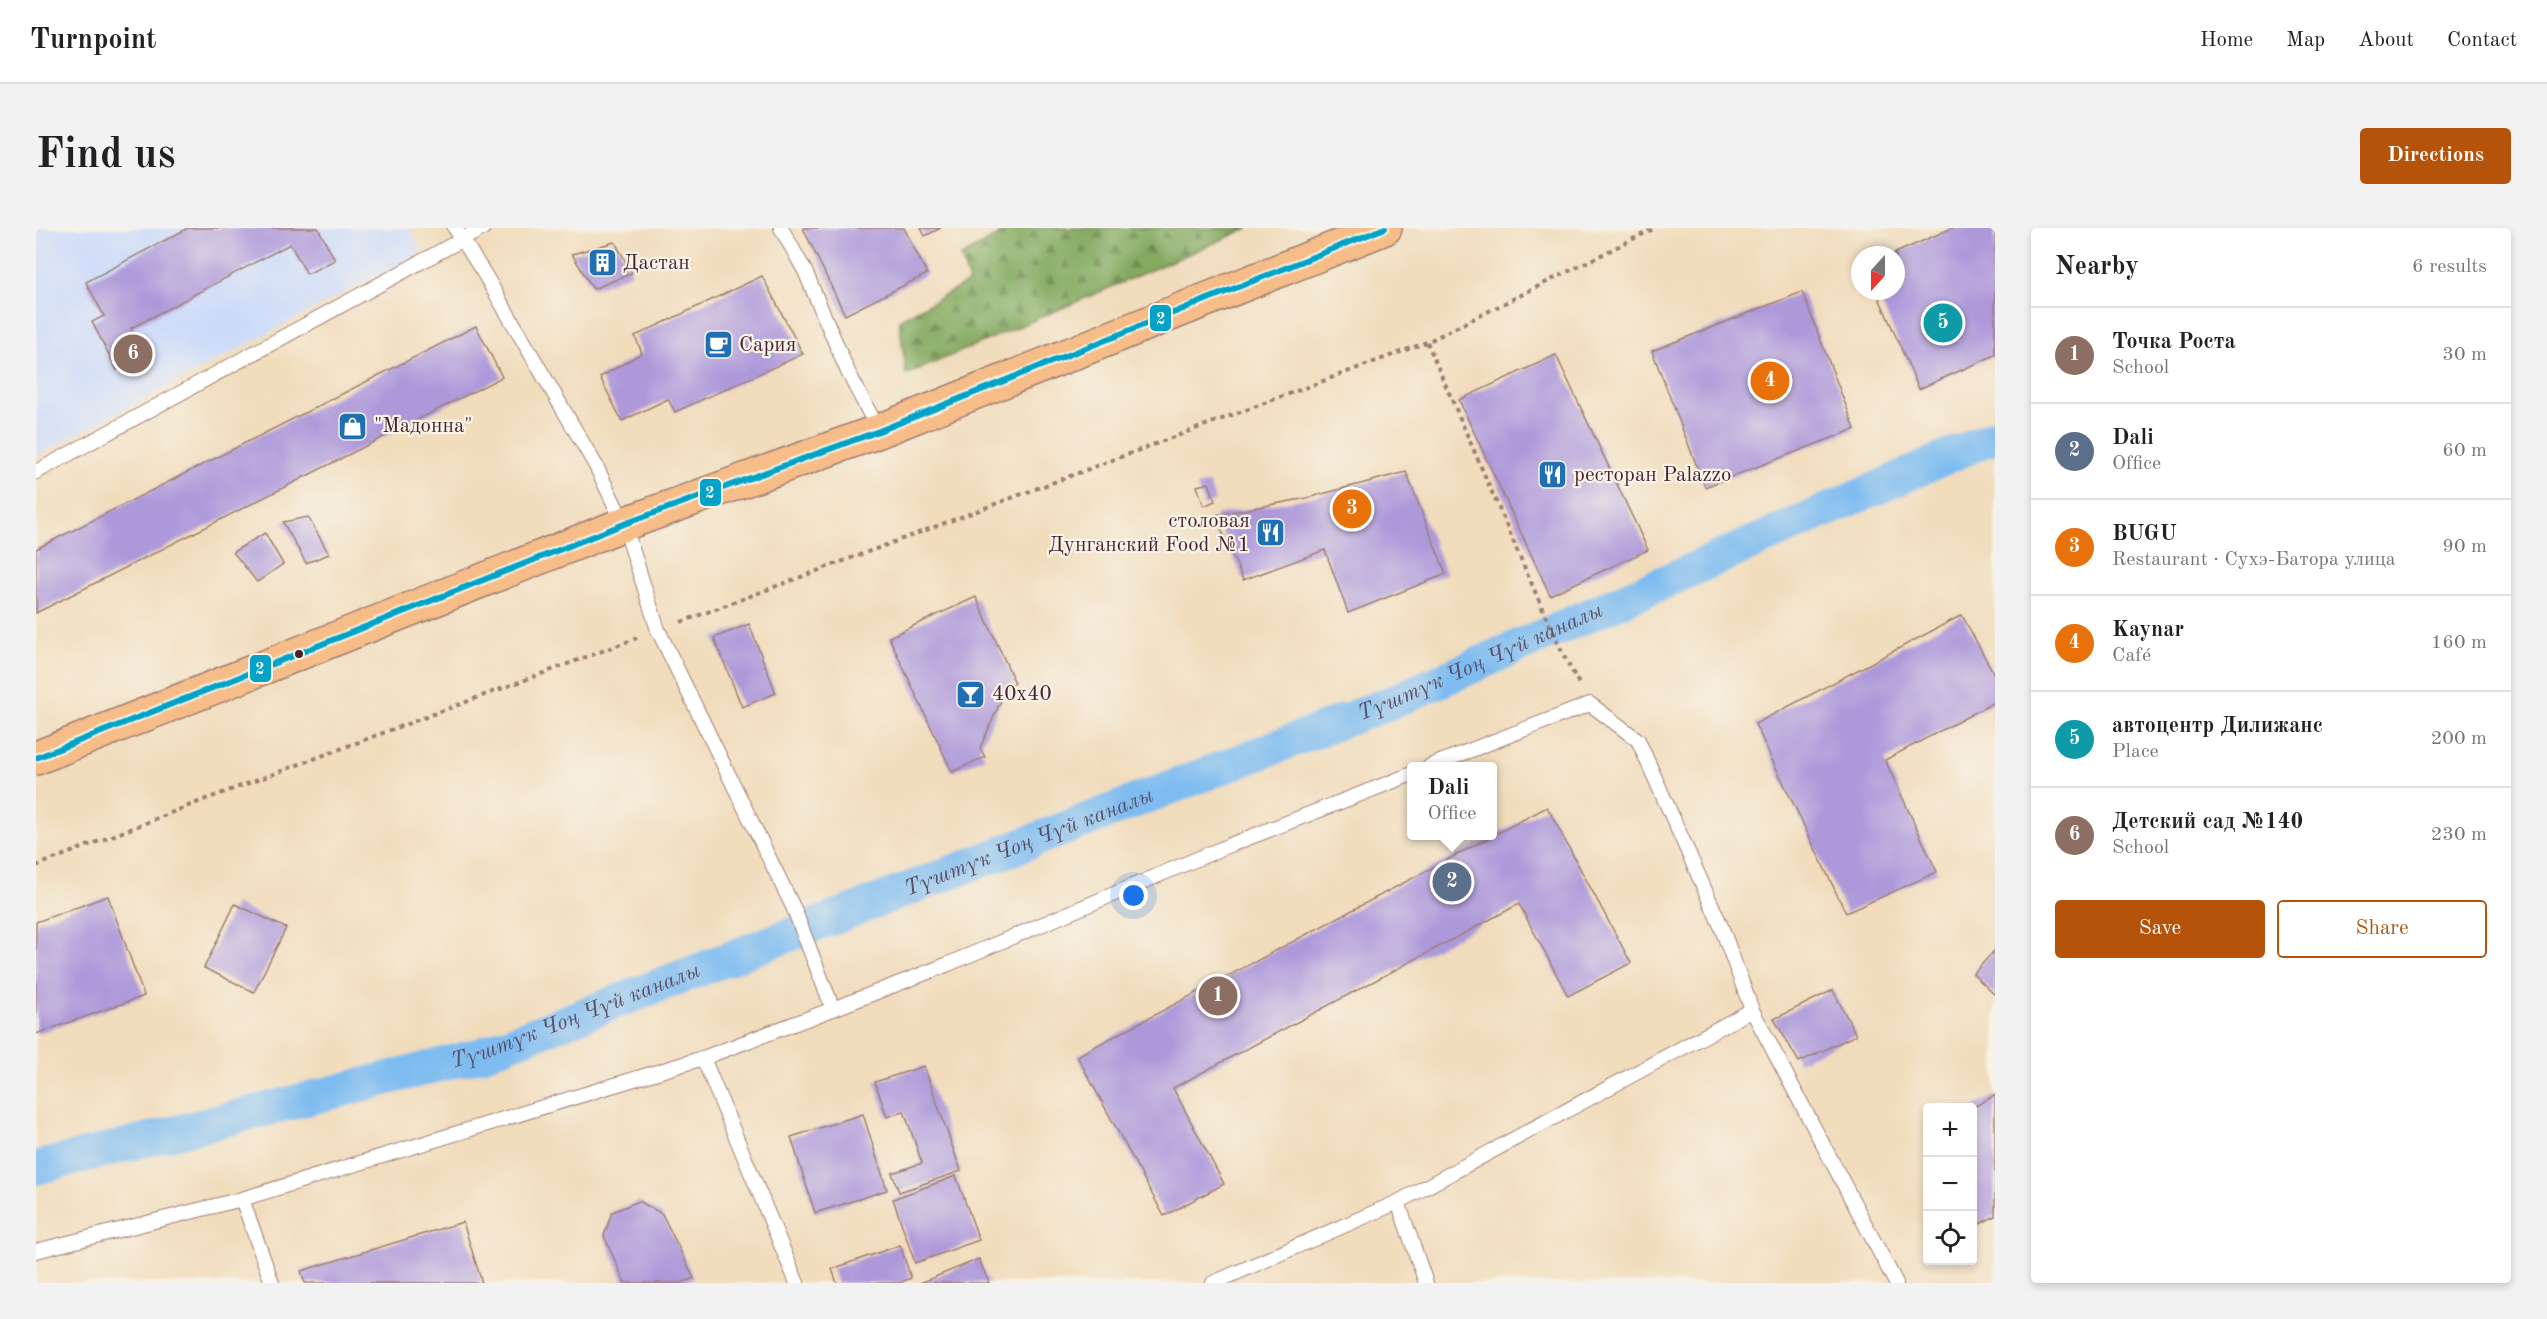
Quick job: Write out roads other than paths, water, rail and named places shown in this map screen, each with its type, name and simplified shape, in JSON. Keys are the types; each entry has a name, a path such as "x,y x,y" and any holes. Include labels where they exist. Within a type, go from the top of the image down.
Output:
{"main road":[{"path":"36,758 624,524 879,431 1385,228"}],"lane":[{"path":"36,472 458,234 483,228"},
{"path":"782,228 805,270 848,372 879,431"},
{"path":"458,234 485,275 596,466 624,524 658,630 794,909 833,1009"},
{"path":"1440,762 1590,704 1638,740 1721,926 1752,1010 1896,1283"},
{"path":"36,1251 242,1199 703,1058 957,961 1230,845 1407,776"},
{"path":"1213,1283 1398,1202 1752,1010"},
{"path":"703,1058 797,1283"},
{"path":"242,1199 272,1283"},
{"path":"1398,1202 1426,1283"}],"waterway":[{"name":"Түштүк Чоң Чүй каналы","path":"36,1168 479,1055 1392,702 1995,436"}],"place":[{"name":"Дастан","path":"602,263"},
{"name":"автоцентр Дилижанс","path":"1943,323"},
{"name":"Сария","path":"718,345"},
{"name":"Детский сад №140","path":"133,354"},
{"name":"Kaynar","path":"1770,381"},
{"name":"\"Мадонна\"","path":"353,426"},
{"name":"ресторан Palazzo","path":"1553,475"},
{"name":"BUGU","path":"1352,509"},
{"name":"столовая Дунганский Food №1","path":"1271,533"},
{"name":"40x40","path":"971,694"},
{"name":"Dali","path":"1452,882"},
{"name":"Точка Роста","path":"1218,996"}]}
